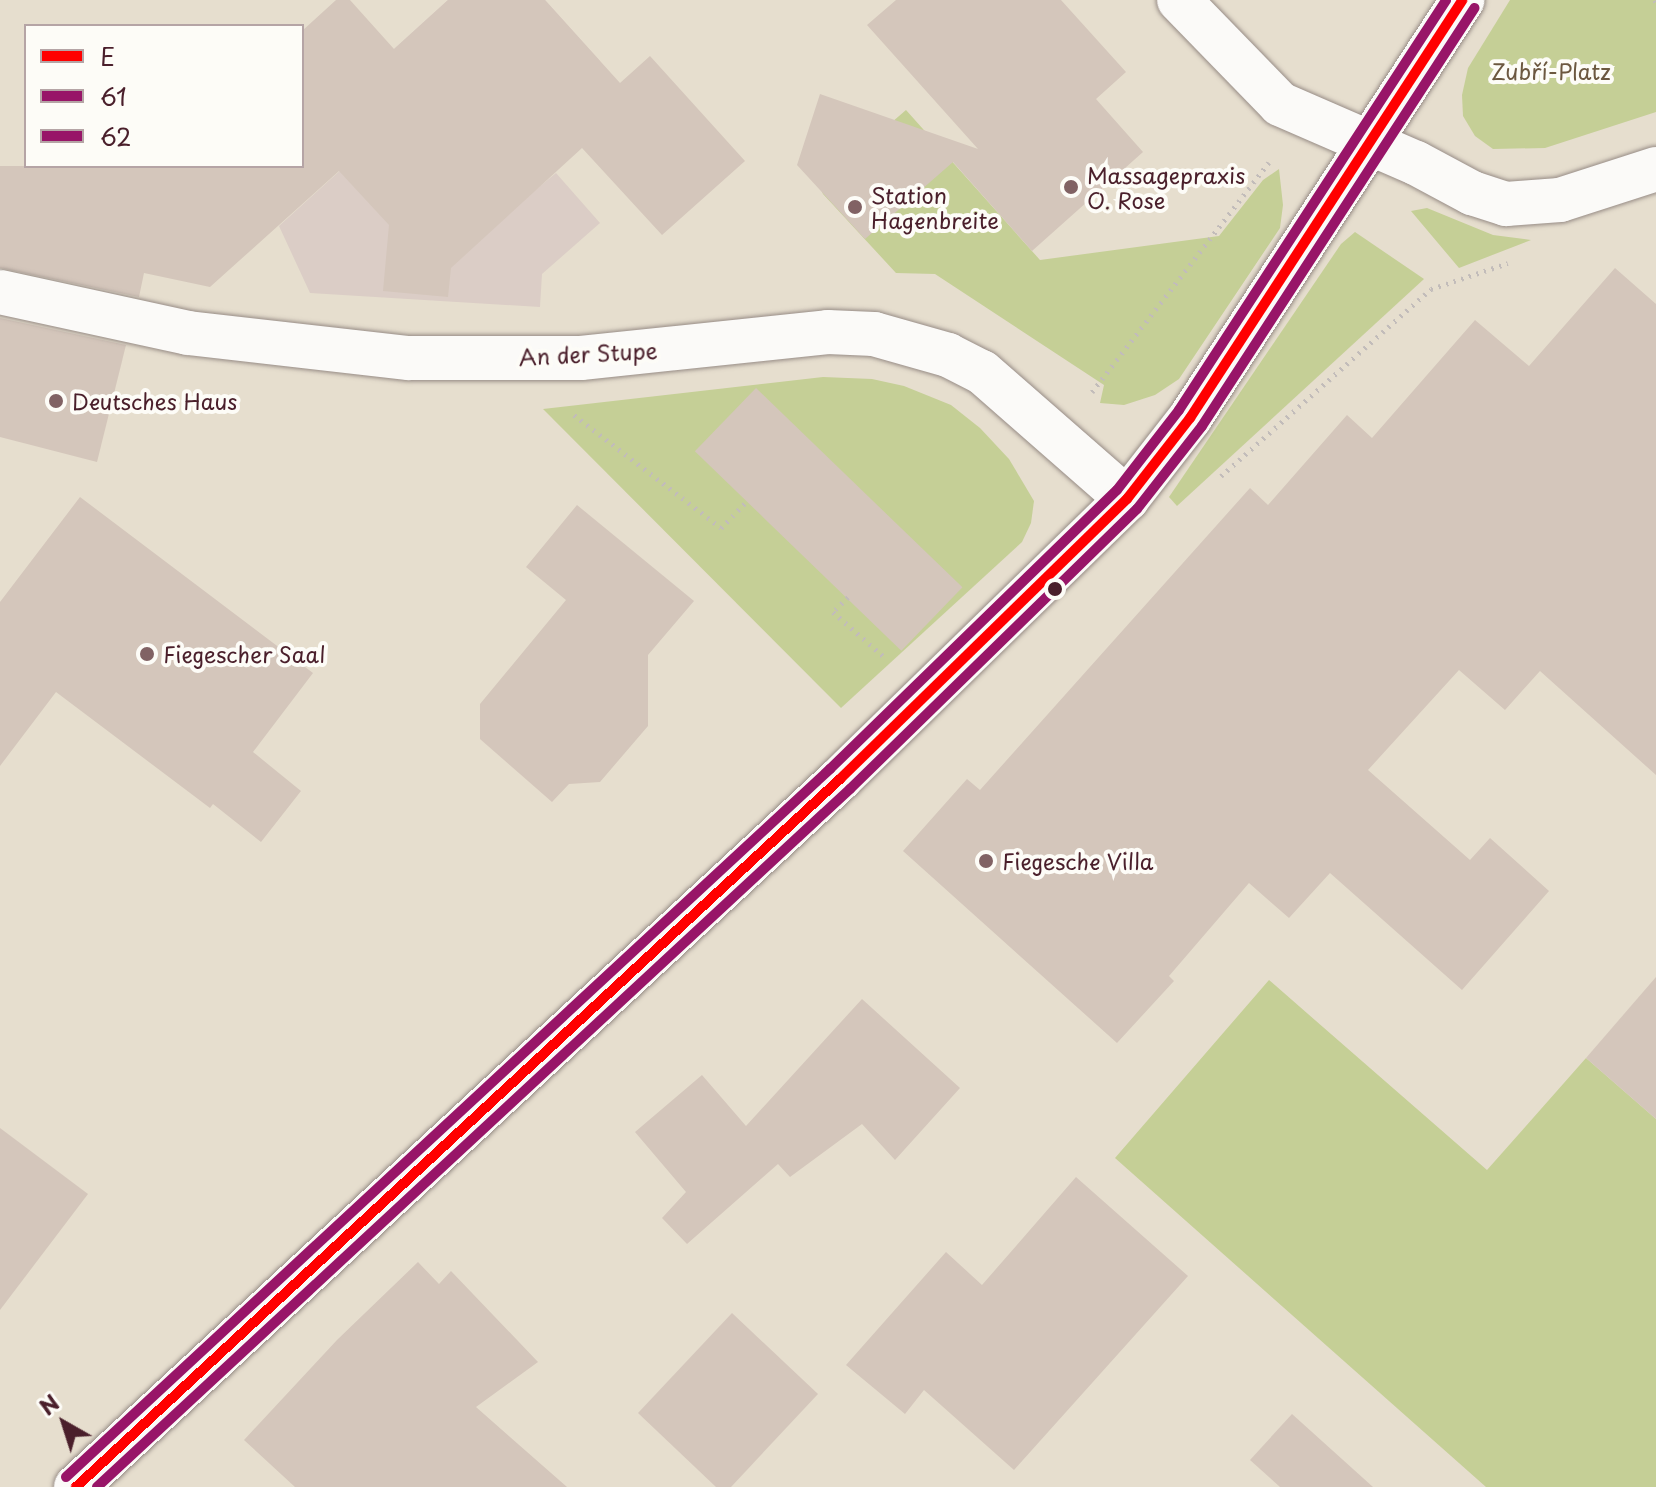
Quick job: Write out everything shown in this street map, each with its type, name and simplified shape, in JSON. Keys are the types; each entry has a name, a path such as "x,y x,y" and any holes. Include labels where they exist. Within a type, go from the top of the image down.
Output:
{"street":[{"path":"1179,0 1280,104 1472,193 1506,204 1560,200 1656,169"},
{"path":"76,1487 926,695 1127,499 1190,418 1463,0"},
{"name":"An der Stupe","path":"0,292 188,333 409,358 581,358 828,332 874,334 948,355 982,372 1127,499"}],"path":[{"path":"1057,437 1304,117"},
{"path":"1216,480 1431,289 1549,249 1560,200"},
{"path":"500,358 721,528 747,501"},
{"path":"848,597 833,612 926,695"}],"shaded area":[{"path":"448,0 545,0 600,61 533,192 556,173 600,223 542,274 540,307 310,293 279,226 430,89 394,49"}],"green space":[{"name":"Zubří-Platz","path":"1510,0 1656,0 1656,112 1545,148 1493,149 1475,136 1463,116 1462,95 1468,68"},
{"path":"906,110 1040,260 1219,236 1263,180 1279,169 1283,205 1280,228 1179,379 1155,395 1124,405 1100,403 1104,385 935,274 896,273 823,194 819,185"},
{"path":"1427,208 1493,235 1531,240 1459,268 1411,211"},
{"path":"1355,232 1424,279 1177,506 1169,497 1341,244"},
{"path":"823,377 872,379 904,386 951,405 980,428 1009,459 1034,501 1031,523 1022,542 841,708 543,409"},
{"path":"1269,980 1487,1170 1586,1058 1656,1119 1656,1487 1486,1487 1115,1158"}],"building":[{"path":"336,0 350,0 394,49 448,0 545,0 620,83 650,56 745,161 662,235 582,148 451,268 448,297 383,291 389,225 339,171 210,287 144,273 139,297 0,268 0,166 304,168 304,29"},
{"path":"896,0 1061,0 1126,72 1096,99 1143,152 1032,251 953,162 865,239 797,165 820,94 978,149 867,25"},
{"path":"1615,268 1656,304 1656,775 1540,671 1505,710 1459,670 1368,770 1470,860 1490,838 1549,891 1462,990 1330,873 1289,918 1249,883 1169,976 1174,981 1117,1043 903,851 967,779 980,790 1250,488 1268,505 1347,415 1372,438 1475,320 1529,366"},
{"name":"Deutsches Haus","path":"0,318 126,345 97,462 0,437"},
{"path":"756,388 962,587 901,651 695,451"},
{"path":"80,497 313,673 253,752 301,791 261,842 213,804 210,808 56,692 0,766 0,602"},
{"path":"577,505 694,601 648,655 648,726 600,782 569,784 552,802 480,739 480,704 566,600 526,567"},
{"path":"1656,977 1656,1119 1586,1058"},
{"path":"862,999 960,1088 895,1160 862,1124 790,1177 778,1164 687,1244 662,1218 686,1192 635,1132 702,1075 746,1126"},
{"path":"0,1128 88,1194 0,1310"},
{"path":"1076,1177 1188,1276 1014,1470 924,1390 905,1414 846,1365 946,1252 982,1285"},
{"path":"418,1262 439,1284 451,1271 538,1362 476,1407 567,1487 295,1487 244,1440 337,1340"},
{"path":"732,1313 818,1394 731,1487 716,1487 638,1413"},
{"path":"1292,1414 1373,1487 1280,1487 1250,1460"}],"transit line":[{"name":"62","path":"66,1477 830,769 1117,490 1179,410 1446,0"},
{"name":"E","path":"76,1487 840,779 1127,499 1190,418 1463,0"},
{"name":"61","path":"97,1487 850,789 1137,509 1202,426 1475,8"}],"place":[{"name":"Massagepraxis O. Rose","path":"1071,187"},
{"name":"Station Hagenbreite","path":"855,207"},
{"name":"Deutsches Haus","path":"56,401"},
{"name":"Fiegescher Saal","path":"147,654"},
{"name":"Fiegesche Villa","path":"986,861"}]}
